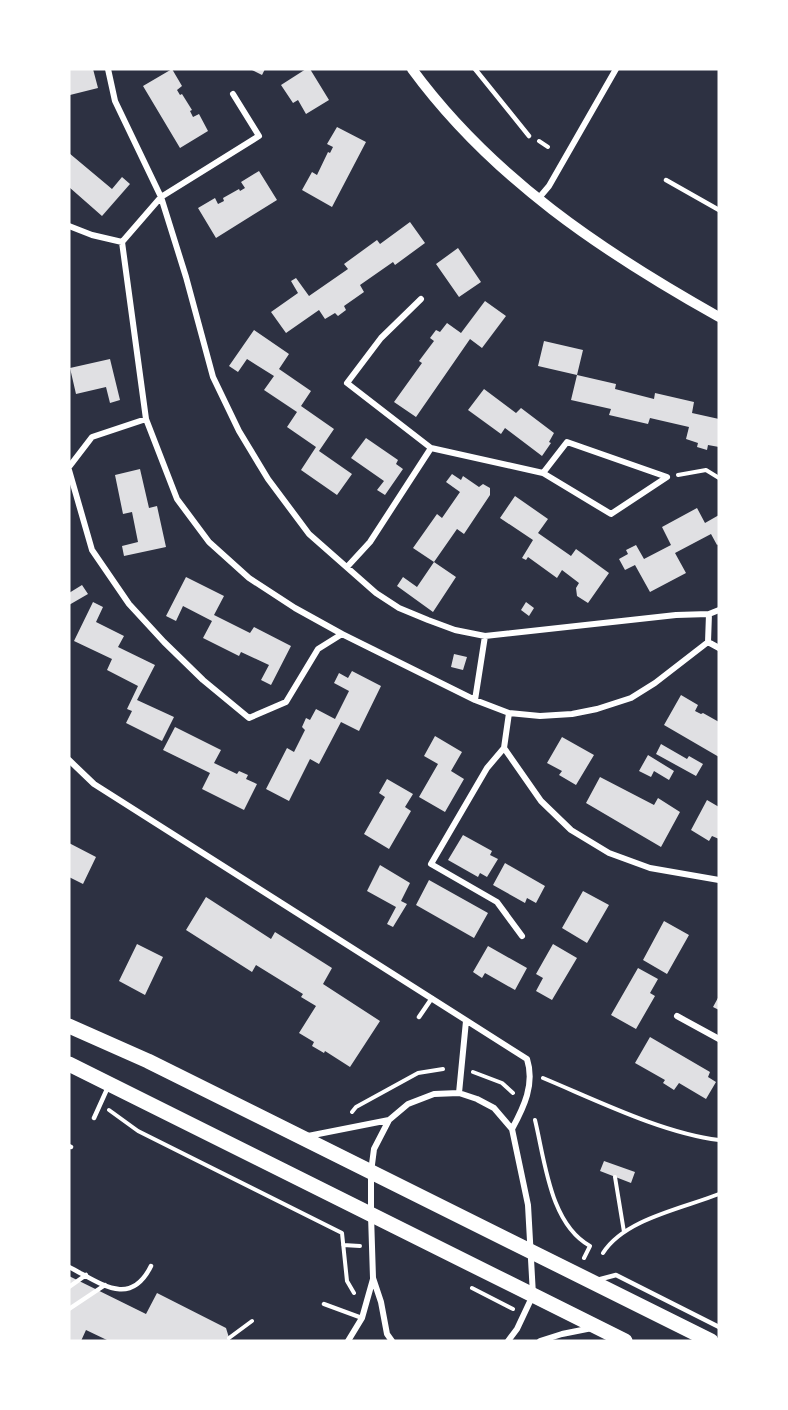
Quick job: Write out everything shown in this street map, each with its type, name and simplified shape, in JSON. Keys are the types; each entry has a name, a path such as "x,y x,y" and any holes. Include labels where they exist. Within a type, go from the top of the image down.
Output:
{"main road":[{"path":"69,1026 148,1061 711,1341"},
{"path":"69,1064 625,1341"}],"street":[{"path":"108,69 115,101 161,197 186,277 213,377 239,431 268,479 309,534 346,567 376,593 399,608 455,630 485,636 676,615 709,614 719,610"},
{"path":"412,69 432,95 481,149 537,200 636,269 719,317"},
{"path":"537,200 549,186 616,69"},
{"path":"233,94 259,136 161,197 122,242 146,419 177,499 209,542 249,578 295,608 475,700 509,713 540,716 572,714 620,702 655,683 708,642"},
{"path":"69,226 92,235 122,242"},
{"path":"421,299 381,338 347,383 431,448 543,473 611,514 667,477"},
{"path":"146,419 92,437 69,468 92,550 129,604 203,680 249,718 286,702 318,650 342,634"},
{"path":"543,473 567,442 667,477"},
{"path":"346,567 370,542 431,448"},
{"path":"708,642 709,614"},
{"path":"475,700 485,636"},
{"path":"708,642 719,648"},
{"path":"509,713 504,748 487,768 431,864 497,902 522,936"},
{"path":"504,748 541,801 571,830 609,853 650,868 719,880"},
{"path":"69,760 94,784 527,1059 531,1073 524,1107 512,1129"},
{"path":"677,1016 719,1039"},
{"path":"459,1093 466,1021"},
{"path":"392,1341 387,1334 381,1302 373,1278 371,1172 374,1149 389,1120 408,1104 434,1094 459,1093 494,1108 512,1129 528,1205 533,1295 517,1329 508,1341"},
{"path":"302,1137 389,1120"},
{"path":"348,1341 362,1318 373,1278"},
{"path":"540,1341 597,1327"}],"lane":[{"path":"475,69 529,136"},
{"path":"666,180 719,210"},
{"path":"418,1017 432,999"},
{"path":"94,1118 110,1085"},
{"path":"69,1267 114,1289 126,1291 137,1286 151,1266"},
{"path":"69,1287 86,1275"},
{"path":"592,1281 616,1275 719,1327"},
{"path":"69,1309 105,1285"},
{"path":"324,1304 362,1318"}],"path":[{"path":"667,477 706,470 719,478"},
{"path":"350,1115 356,1107 418,1073 442,1069"},
{"path":"471,1071 502,1083 514,1093"},
{"path":"531,1073 642,1118 676,1130 719,1140"},
{"path":"109,1110 138,1131 342,1233 347,1281"},
{"path":"535,1120 554,1201 563,1219 584,1243 590,1246"},
{"path":"615,1177 624,1232"},
{"path":"603,1253 609,1243 624,1232 669,1211 719,1194"},
{"path":"229,1338 252,1321"}],"building":[{"path":"69,69 93,69 98,88 70,95"},
{"path":"172,69 182,86 177,90 192,110 190,111 193,117 199,114 208,131 180,148 143,86"},
{"path":"250,69 265,69 262,75"},
{"path":"306,69 310,69 329,100 306,114 298,100 293,103 281,85"},
{"path":"337,127 366,142 332,207 302,190 312,172 317,175 328,152 330,153 333,147 327,144"},
{"path":"69,153 112,189 122,177 130,184 102,216 69,187"},
{"path":"259,171 277,200 216,238 198,208 215,198 218,204 224,201 223,198 245,188 241,182"},
{"path":"410,222 425,243 395,265 393,262 360,285 364,292 344,306 346,310 338,316 335,313 325,319 319,310 286,333 271,312 298,293 291,281 296,278 309,296 348,269 344,264 377,240 380,244"},
{"path":"458,248 481,282 459,297 436,264"},
{"path":"485,301 506,316 482,348 470,339 416,417 394,402 422,363 419,361 434,341 430,338 436,330 440,332 447,323 461,333"},
{"path":"254,330 289,354 279,369 311,391 301,406 334,429 319,451 352,474 337,495 301,470 316,447 287,427 297,412 264,390 274,376 247,359 238,372 229,366"},
{"path":"544,341 583,350 577,375 538,366"},
{"path":"110,359 120,400 110,403 106,387 76,394 70,368"},
{"path":"577,375 616,384 615,389 654,399 655,393 694,402 692,413 719,419 719,447 708,445 707,450 697,447 698,443 686,439 689,427 650,418 648,424 609,415 611,409 571,400"},
{"path":"484,389 516,413 521,408 554,433 549,442 551,443 542,456 505,428 501,434 468,410"},
{"path":"366,438 398,460 396,464 403,469 385,495 377,490 384,481 351,458"},
{"path":"140,469 149,508 157,506 166,547 124,556 122,546 138,542 132,512 123,514 115,475"},
{"path":"452,474 461,480 463,476 479,487 483,484 490,488 490,495 464,534 457,529 434,562 413,548 437,514 442,518 460,492 446,482"},
{"path":"515,496 548,519 538,533 571,556 576,549 609,573 588,603 577,596 576,588 579,583 562,570 557,578 528,557 526,560 522,558 533,540 500,518"},
{"path":"697,508 705,523 719,515 719,544 717,545 711,534 675,553 686,573 650,592 635,565 625,570 619,559 628,554 626,550 636,545 644,559 671,545 662,527"},
{"path":"434,562 456,577 433,612 397,586 403,577 417,587"},
{"path":"186,577 224,596 214,615 250,633 254,627 291,646 271,685 261,680 269,665 241,652 239,656 203,638 212,621 183,606 176,621 166,616"},
{"path":"82,585 88,594 69,605 69,593"},
{"path":"93,602 103,607 96,622 124,636 118,647 155,665 137,700 174,717 162,741 126,723 132,711 127,709 138,686 107,670 112,659 74,641"},
{"path":"526,602 534,608 529,616 521,610"},
{"path":"454,654 467,657 463,670 451,667"},
{"path":"352,671 381,686 359,731 341,722 319,764 310,759 289,801 266,789 287,748 294,752 305,730 302,727 306,718 310,720 316,709 335,719 349,691 334,683 339,673 348,678"},
{"path":"681,695 698,705 695,711 719,722 719,757 664,725"},
{"path":"175,727 221,750 214,763 237,774 239,771 248,775 246,779 257,784 244,810 202,789 210,773 163,750"},
{"path":"435,736 462,752 451,771 464,779 445,812 419,797 438,764 424,756"},
{"path":"562,737 594,755 576,785 559,775 562,771 547,763"},
{"path":"661,744 687,759 689,756 703,764 696,776 656,754"},
{"path":"648,755 674,771 669,780 654,771 651,777 639,771"},
{"path":"600,777 654,805 658,798 680,812 661,847 586,803"},
{"path":"387,779 413,794 405,807 411,811 389,849 364,834 385,797 379,793"},
{"path":"707,800 719,807 719,839 712,836 709,841 691,830"},
{"path":"463,835 492,851 490,855 498,859 487,877 480,873 478,877 448,860"},
{"path":"69,843 96,857 83,884 69,877"},
{"path":"505,863 545,886 536,903 527,898 525,903 493,885"},
{"path":"380,865 410,883 401,901 407,904 393,927 387,924 396,907 367,891"},
{"path":"429,880 488,913 474,938 416,905"},
{"path":"583,891 609,905 587,943 562,928"},
{"path":"206,897 271,939 275,932 332,968 323,984 380,1021 350,1067 325,1051 324,1053 312,1046 314,1042 299,1033 316,1006 301,997 303,994 256,965 252,972 186,930"},
{"path":"664,921 689,935 667,974 643,960"},
{"path":"137,944 163,957 145,995 119,981"},
{"path":"553,944 577,958 552,1000 536,991 543,978 536,974"},
{"path":"488,946 527,968 515,990 485,973 482,978 473,972"},
{"path":"638,968 658,979 650,993 655,996 636,1029 611,1015"},
{"path":"719,996 719,1010 713,1007"},
{"path":"650,1037 710,1072 708,1077 716,1082 706,1099 679,1083 674,1090 663,1083 665,1080 635,1063"},
{"path":"604,1161 635,1172 631,1183 600,1171"},
{"path":"69,1276 146,1314 157,1293 226,1328 230,1341 109,1341 86,1330 81,1341 69,1341"}]}
